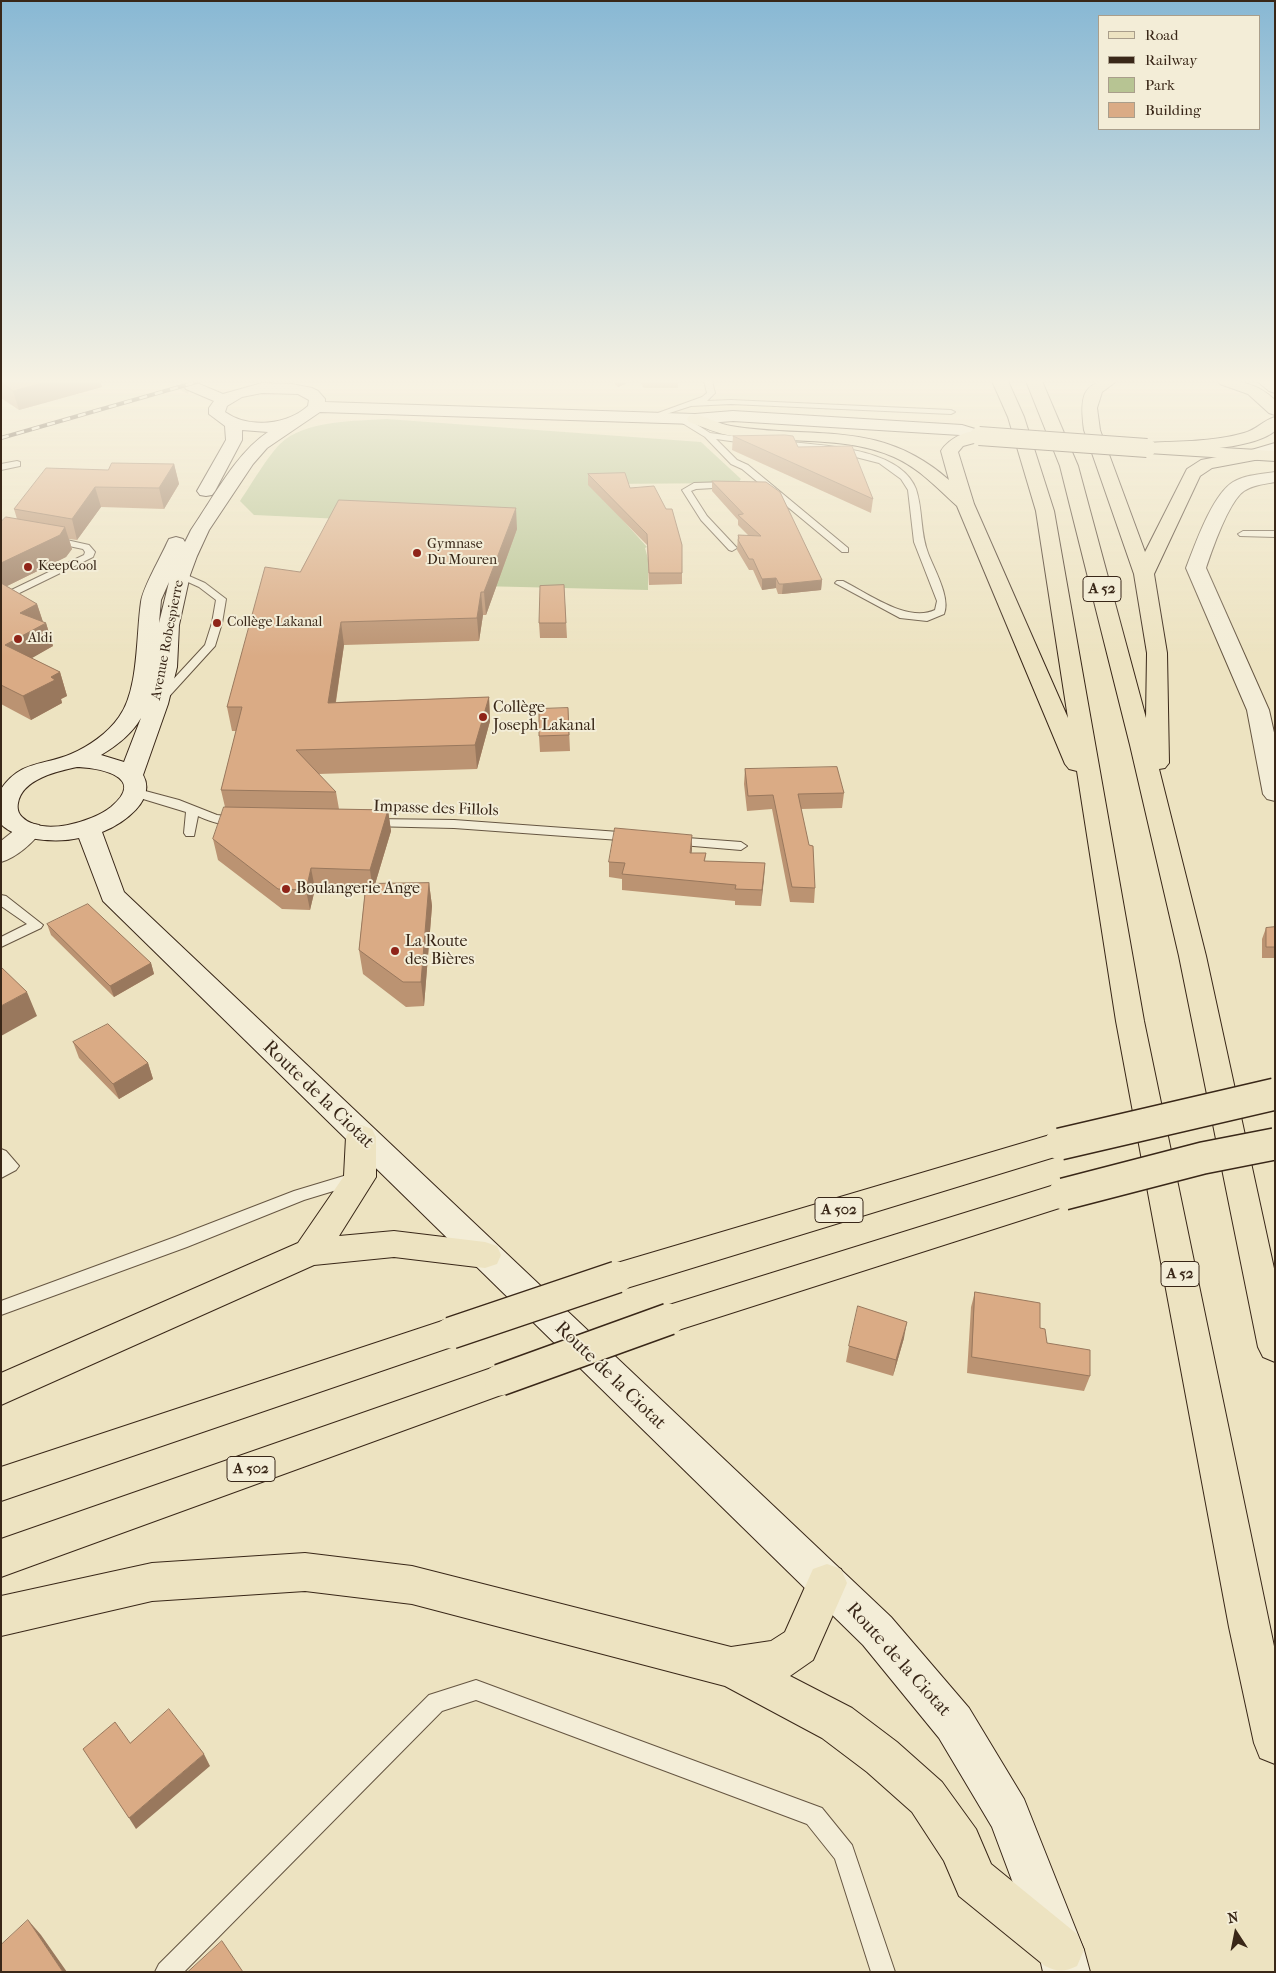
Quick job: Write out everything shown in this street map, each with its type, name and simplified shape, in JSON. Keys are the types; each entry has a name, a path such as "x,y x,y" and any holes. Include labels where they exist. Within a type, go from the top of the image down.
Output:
{"main road":[{"name":"Avenue Robespierre","path":"77,760 107,742 128,721 137,704 146,662 151,600 170,554 215,473"},
{"name":"Avenue Robespierre","path":"30,830 54,833 88,828 110,818 126,806 157,704 166,667 169,625 180,575 200,530 239,473"},
{"path":"930,473 964,504"},
{"path":"955,473 964,504 1094,803"},
{"name":"A 52","path":"1033,473 1045,511 1130,1021 1248,1627 1275,1743"},
{"name":"A 52","path":"1071,473 1157,802 1209,1028 1258,1280 1275,1347"},
{"path":"1108,473 1144,574 1157,653 1157,802"},
{"path":"1144,574 1193,473"},
{"path":"1275,477 1252,482 1234,489 1224,505 1196,568 1258,710 1275,794"},
{"path":"30,830 18,826 10,818 6,810 6,791 31,774 60,763 77,760 109,762 122,767 132,783"},
{"name":"Route de la Ciotat","path":"88,828 112,895 361,1137 877,1632 954,1723 1009,1814 1064,1961"},
{"path":"1,854 30,830"},
{"name":"A 502","path":"1,1484 617,1277 1060,1144 1275,1094"},
{"path":"310,1252 340,1210 360,1177 361,1137"},
{"name":"A 502","path":"1,1558 669,1319 1064,1194 1203,1158 1275,1144"},
{"path":"1,1390 310,1252 394,1244 485,1255"},
{"path":"1,1616 152,1582 305,1572 412,1585 731,1668 837,1722 882,1757 927,1797 960,1845 975,1880 1064,1961"},
{"path":"731,1668 778,1660 799,1646 827,1583"}],"lane":[{"path":"752,473 845,550"},
{"path":"840,583 904,616 927,618 940,612 942,601 919,542 912,490 905,478 898,473"},
{"path":"732,548 704,518 686,490 694,486 744,485 762,481"},
{"path":"1243,534 1275,534"},
{"path":"1,599 88,557 90,552 86,547 44,538"},
{"path":"157,704 210,646 217,623 221,599 202,585 180,575"},
{"path":"132,783 206,817 225,821 255,822"},
{"path":"190,833 192,811"},
{"name":"Impasse des Fillols","path":"355,823 454,824 642,838"},
{"path":"662,840 742,846"},
{"path":"1,899 36,925 1,943"},
{"path":"1,1155 11,1166 1,1172"},
{"path":"1,1308 180,1242 300,1195 360,1177"},
{"path":"166,1972 436,1702 476,1690 814,1816 844,1853 883,1972"}],"green space":[{"path":"259,473 735,473 741,479 738,483 603,484 621,518 647,547 645,548 648,559 648,590 436,585 342,519 254,515 240,501"}],"building":[{"path":"42,473 168,473 159,488 95,487 72,519 14,509"},
{"path":"625,473 630,488 654,486 666,509 672,509 682,545 682,573 649,573 647,534 588,474"},
{"path":"815,473 863,473 873,499"},
{"path":"712,481 766,482 780,492 822,580 779,584 776,578 762,579 753,559 749,559 738,540 738,535 761,536 738,515 743,514"},
{"path":"339,500 516,508 484,592 481,592 477,618 341,622 328,703 489,697 475,745 296,750 336,792 221,790 242,707 227,707 265,567 300,572"},
{"path":"6,517 65,527 60,535 1,563 1,522"},
{"path":"1,583 37,604 20,613 46,623 5,645 60,672 51,677 55,680 23,696 1,685"},
{"path":"564,585 566,623 539,623 540,586"},
{"path":"568,708 569,735 539,736 539,709"},
{"path":"837,767 844,793 798,794 809,845 813,846 815,888 792,887 773,795 748,796 745,769"},
{"path":"224,807 388,810 370,870 311,868 306,890 278,889 213,839"},
{"path":"615,828 692,835 690,853 706,853 704,861 765,863 762,890 735,889 736,885 622,874 625,863 609,862"},
{"path":"429,883 421,982 403,982 359,950 366,884"},
{"path":"88,904 151,963 110,986 47,924"},
{"path":"1275,927 1275,947 1266,947 1266,928"},
{"path":"1,967 27,992 1,1006"},
{"path":"108,1024 148,1063 113,1084 73,1042"},
{"path":"975,1292 1040,1303 1040,1328 1045,1329 1047,1343 1090,1350 1090,1376 972,1357"},
{"path":"858,1306 907,1322 896,1360 849,1346"},
{"path":"169,1709 204,1754 129,1818 83,1749 115,1722 130,1743"},
{"path":"28,1920 63,1972 1,1972 1,1945"},
{"path":"222,1941 243,1972 188,1972"}],"place":[{"name":"Gymnase Du Mouren","path":"417,553"},
{"name":"KeepCool","path":"28,567"},
{"name":"Collège Lakanal","path":"217,623"},
{"name":"Aldi","path":"18,639"},
{"name":"Collège Joseph Lakanal","path":"483,717"},
{"name":"Boulangerie Ange","path":"286,889"},
{"name":"La Route des Bières","path":"395,951"}]}
